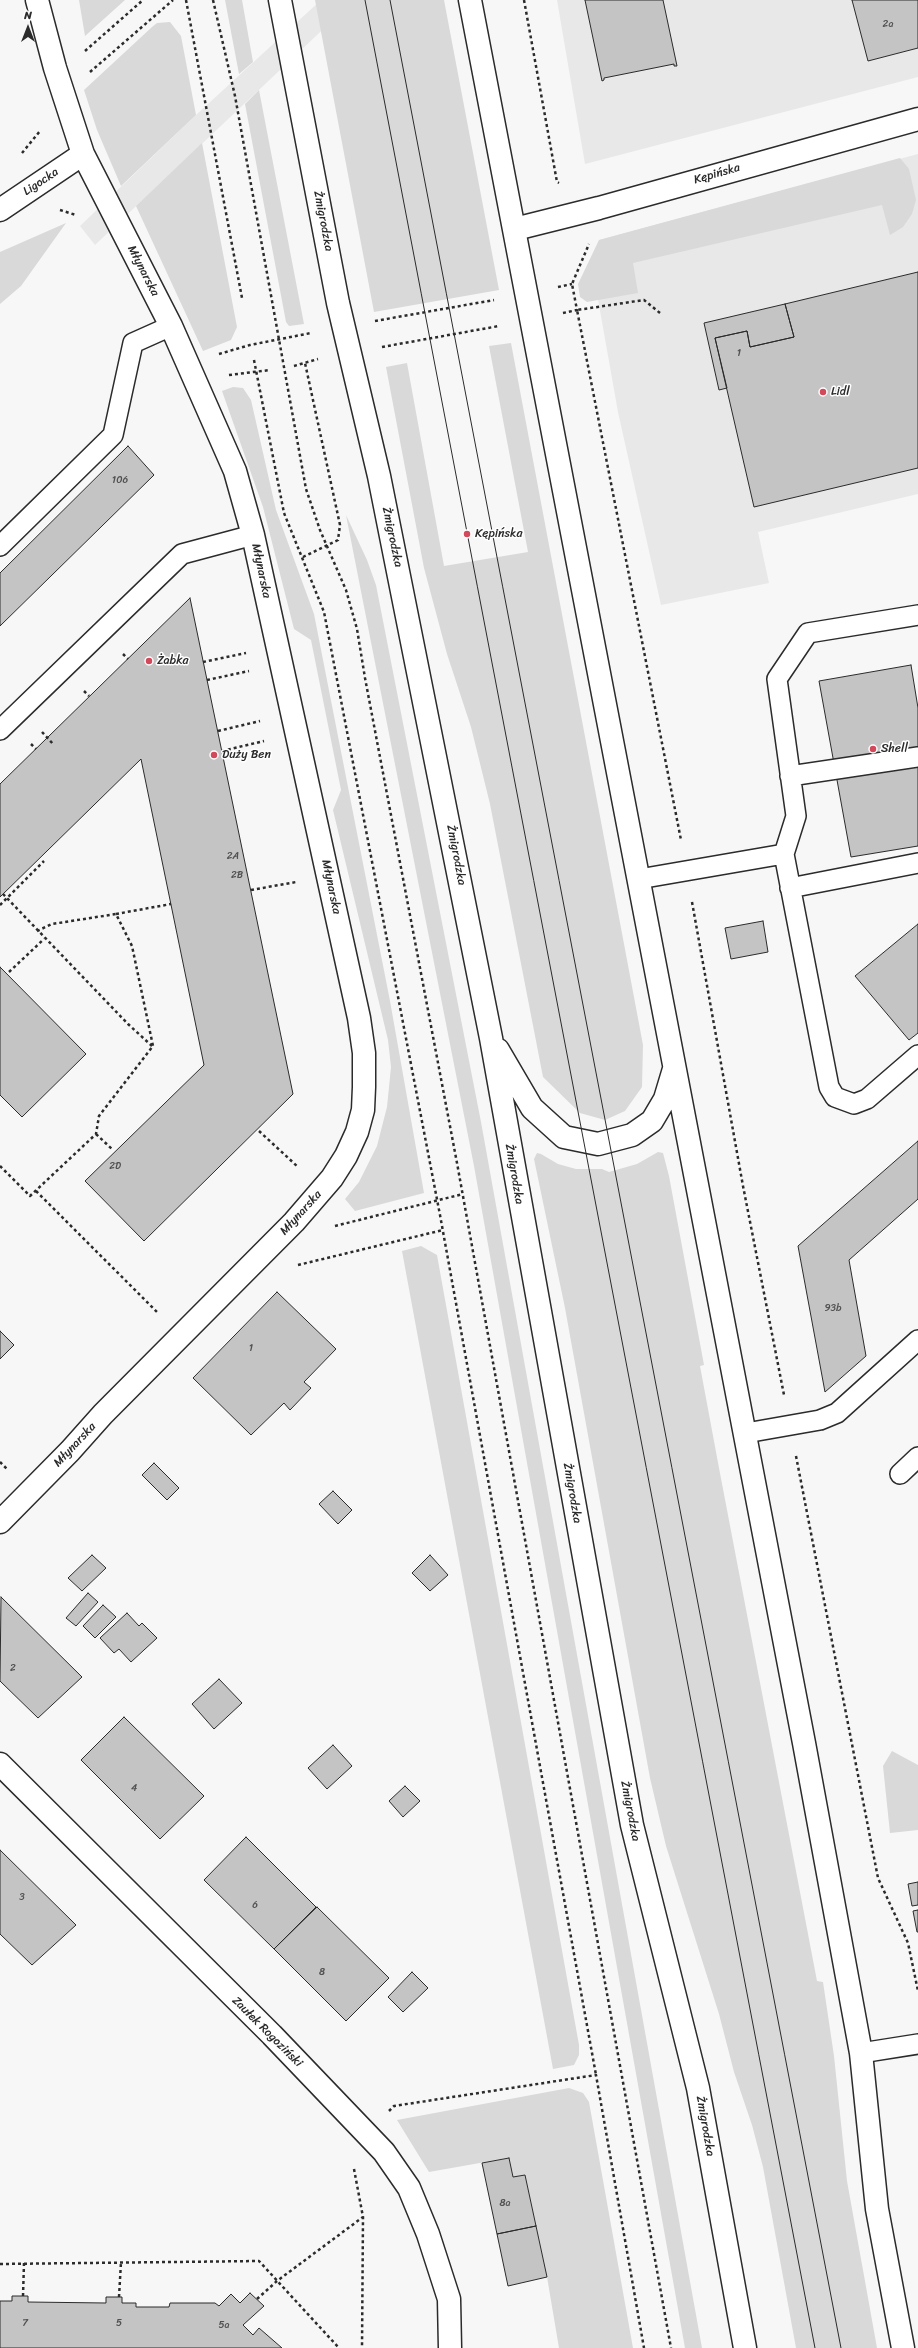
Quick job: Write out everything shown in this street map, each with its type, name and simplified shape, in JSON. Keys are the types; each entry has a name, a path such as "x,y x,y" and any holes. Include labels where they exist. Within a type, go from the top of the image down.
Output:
{"main road":[{"name":"Młynarska","path":"0,1522 70,1451 103,1414 294,1222 332,1178 346,1156 357,1132 363,1110 364,1053 329,881 253,535 236,471 170,326 83,154 37,0"},
{"name":"Żmigrodzka","path":"280,0 338,303 379,476 491,1038 632,1825 698,2088 745,2348"},
{"path":"470,0 746,1433 861,2053 877,2209 903,2348"},
{"name":"Kępińska","path":"515,229 586,211 918,119"},
{"name":"Ligocka","path":"0,210 83,154"},
{"path":"491,1038 532,1108 564,1137 598,1144 632,1135 652,1121 665,1099 675,1065"},
{"name":"Zaułek Rogoziński","path":"0,1764 272,2035 384,2152 409,2188 428,2234 449,2299 450,2348"}],"lane":[{"path":"0,546 113,435 133,343 170,326"},
{"path":"0,730 182,554 253,535"},
{"path":"918,615 808,634 777,679 796,816 784,854 829,1087 835,1097 854,1104 867,1099 918,1055"},
{"path":"790,776 918,757"},
{"path":"639,880 784,854"},
{"path":"790,888 918,863"},
{"path":"746,1433 790,1424 820,1420 837,1413 918,1340"},
{"path":"900,1474 918,1457"},
{"path":"861,2053 918,2044"}],"path":[{"path":"83,54 143,0"},
{"path":"64,93 173,0"},
{"path":"186,0 242,298"},
{"path":"213,0 235,96 306,489 326,546 346,590 357,629 463,1194 671,2348"},
{"path":"524,0 557,182 581,188 592,238 572,284 687,871 740,1170 878,1878 908,1943 918,1991"},
{"path":"20,156 31,144 42,128"},
{"path":"56,210 71,212 79,216"},
{"path":"558,287 572,284"},
{"path":"371,322 497,300"},
{"path":"376,348 532,320 577,310 644,300 660,313"},
{"path":"189,366 250,344 309,333"},
{"path":"254,360 284,513 324,612 443,1230 644,2348"},
{"path":"294,366 314,360"},
{"path":"303,557 338,540 340,525 306,363"},
{"path":"227,375 256,370 270,370"},
{"path":"203,662 254,652"},
{"path":"207,680 250,671"},
{"path":"218,731 262,720"},
{"path":"222,752 266,740"},
{"path":"0,905 44,861"},
{"path":"251,890 302,881"},
{"path":"3,894 44,939 153,1046"},
{"path":"37,931 52,924 170,904"},
{"path":"0,1166 30,1196 96,1134 99,1116 153,1046 132,946 116,914"},
{"path":"9,972 44,939"},
{"path":"259,1131 299,1168 302,1164"},
{"path":"96,1134 113,1150"},
{"path":"36,1191 162,1316"},
{"path":"294,1222 324,1228 463,1194"},
{"path":"293,1261 299,1266 443,1230"},
{"path":"362,2348 363,2217 351,2153 366,2134 394,2106 596,2075"},
{"path":"257,2299 277,2281 363,2217"},
{"path":"0,2264 259,2261 338,2348"},
{"path":"120,2297 121,2262"},
{"path":"23,2296 24,2263"}],"shaded area":[{"path":"79,0 125,0 85,36"},
{"path":"225,0 242,0 253,62 239,74"},
{"path":"315,0 444,0 499,290 374,312"},
{"path":"321,0 354,0 95,245 80,226 196,115"},
{"path":"557,0 918,0 918,77 585,164"},
{"path":"170,22 181,36 196,115 121,186 97,130 84,90 157,23"},
{"path":"259,90 304,324 289,326 286,322 245,104"},
{"path":"202,143 237,327 231,340 203,351 136,206"},
{"path":"918,154 918,494 758,532 769,583 661,605 618,412 591,260 599,240"},
{"path":"900,158 909,169 916,200 912,214 903,227 890,235 882,205 633,263 638,293 587,302 580,297 578,284 599,240"},
{"path":"66,223 21,286 0,304 0,252"},
{"path":"511,343 643,1045 642,1087 625,1111 605,1120 580,1113 543,1077 490,804 471,727 447,654 424,568 386,367 407,363 444,566 528,552 489,346"},
{"path":"233,387 243,388 251,400 276,510 314,614 390,1001 424,1193 355,1211 345,1199 359,1182 377,1146 387,1107 391,1067 388,1040 333,810 341,790 311,640 294,629 263,507 222,391"},
{"path":"346,515 367,560 376,585 481,1122 702,2348 685,2348 474,1166"},
{"path":"658,1152 663,1153 669,1176 704,1365 700,1366 817,1981 823,1982 834,2056 847,2181 877,2348 796,2348 763,2167 752,2125 734,2072 719,2014 666,1846 650,1778 565,1308 534,1159 537,1153 558,1164 576,1169 602,1169 609,1172 637,1164"},
{"path":"421,1246 437,1255 579,2045 579,2055 574,2065 553,2069 402,1251"},
{"path":"892,1751 918,1765 918,1830 890,1833 883,1766"},
{"path":"569,2088 583,2093 589,2102 633,2348 559,2348 547,2277 525,2175 513,2177 508,2158 429,2172 397,2120"}],"building":[{"path":"585,0 663,0 677,66 674,66 674,64 604,78 602,81"},
{"path":"852,0 918,0 918,48 868,61"},
{"name":"Lidl","path":"918,272 918,468 754,507 715,338 747,331 750,347 794,337 785,304"},
{"path":"785,304 794,337 750,347 747,331 715,338 727,388 719,390 704,323"},
{"path":"128,446 154,475 0,626 0,573"},
{"path":"190,598 293,1094 144,1241 85,1181 204,1065 141,759 0,897 0,784"},
{"path":"911,665 918,708 918,846 851,857 819,681"},
{"path":"763,921 768,952 731,959 725,928"},
{"path":"918,924 918,1033 909,1040 855,976"},
{"path":"0,967 86,1054 22,1117 0,1095"},
{"path":"918,1141 918,1199 849,1260 866,1356 825,1392 798,1246"},
{"path":"277,1292 336,1349 304,1382 311,1388 290,1410 284,1403 251,1435 193,1378"},
{"path":"0,1331 14,1345 0,1359"},
{"path":"154,1463 179,1488 167,1500 142,1475"},
{"path":"333,1491 352,1510 338,1524 319,1504"},
{"path":"92,1555 106,1568 82,1591 68,1578"},
{"path":"430,1555 448,1575 430,1591 412,1573"},
{"path":"88,1593 98,1602 76,1626 66,1618"},
{"path":"1,1597 82,1677 38,1718 0,1681"},
{"path":"103,1605 116,1617 95,1638 83,1626"},
{"path":"127,1613 139,1626 142,1623 157,1638 131,1662 119,1649 114,1653 100,1638"},
{"path":"219,1679 242,1703 214,1729 192,1704"},
{"path":"124,1717 204,1796 160,1839 81,1760"},
{"path":"333,1745 352,1766 327,1789 308,1768"},
{"path":"405,1786 420,1801 403,1817 389,1801"},
{"path":"246,1837 316,1907 274,1949 204,1880"},
{"path":"0,1850 76,1925 32,1965 0,1934"},
{"path":"918,1882 918,1905 912,1906 908,1884"},
{"path":"317,1907 389,1978 346,2021 274,1949"},
{"path":"918,1910 918,1932 917,1932 913,1911"},
{"path":"412,1972 428,1988 403,2012 388,1997"},
{"path":"509,2158 513,2177 525,2175 536,2226 497,2234 482,2163"},
{"path":"536,2226 547,2277 508,2286 497,2234"},
{"path":"250,2293 264,2306 243,2325 253,2335 259,2328 282,2348 0,2348 0,2301 12,2301 12,2296 28,2296 28,2302 106,2303 106,2297 122,2297 122,2303 136,2303 136,2307 169,2307 170,2303 215,2303 219,2306 231,2294 240,2303"}],"tram line":[{"path":"365,0 815,2348"},
{"path":"390,0 841,2348"}],"place":[{"name":"Lidl","path":"823,392"},
{"name":"Kępińska","path":"467,534"},
{"name":"Żabka","path":"149,661"},
{"name":"Shell","path":"873,749"},
{"name":"Duży Ben","path":"214,755"}]}
